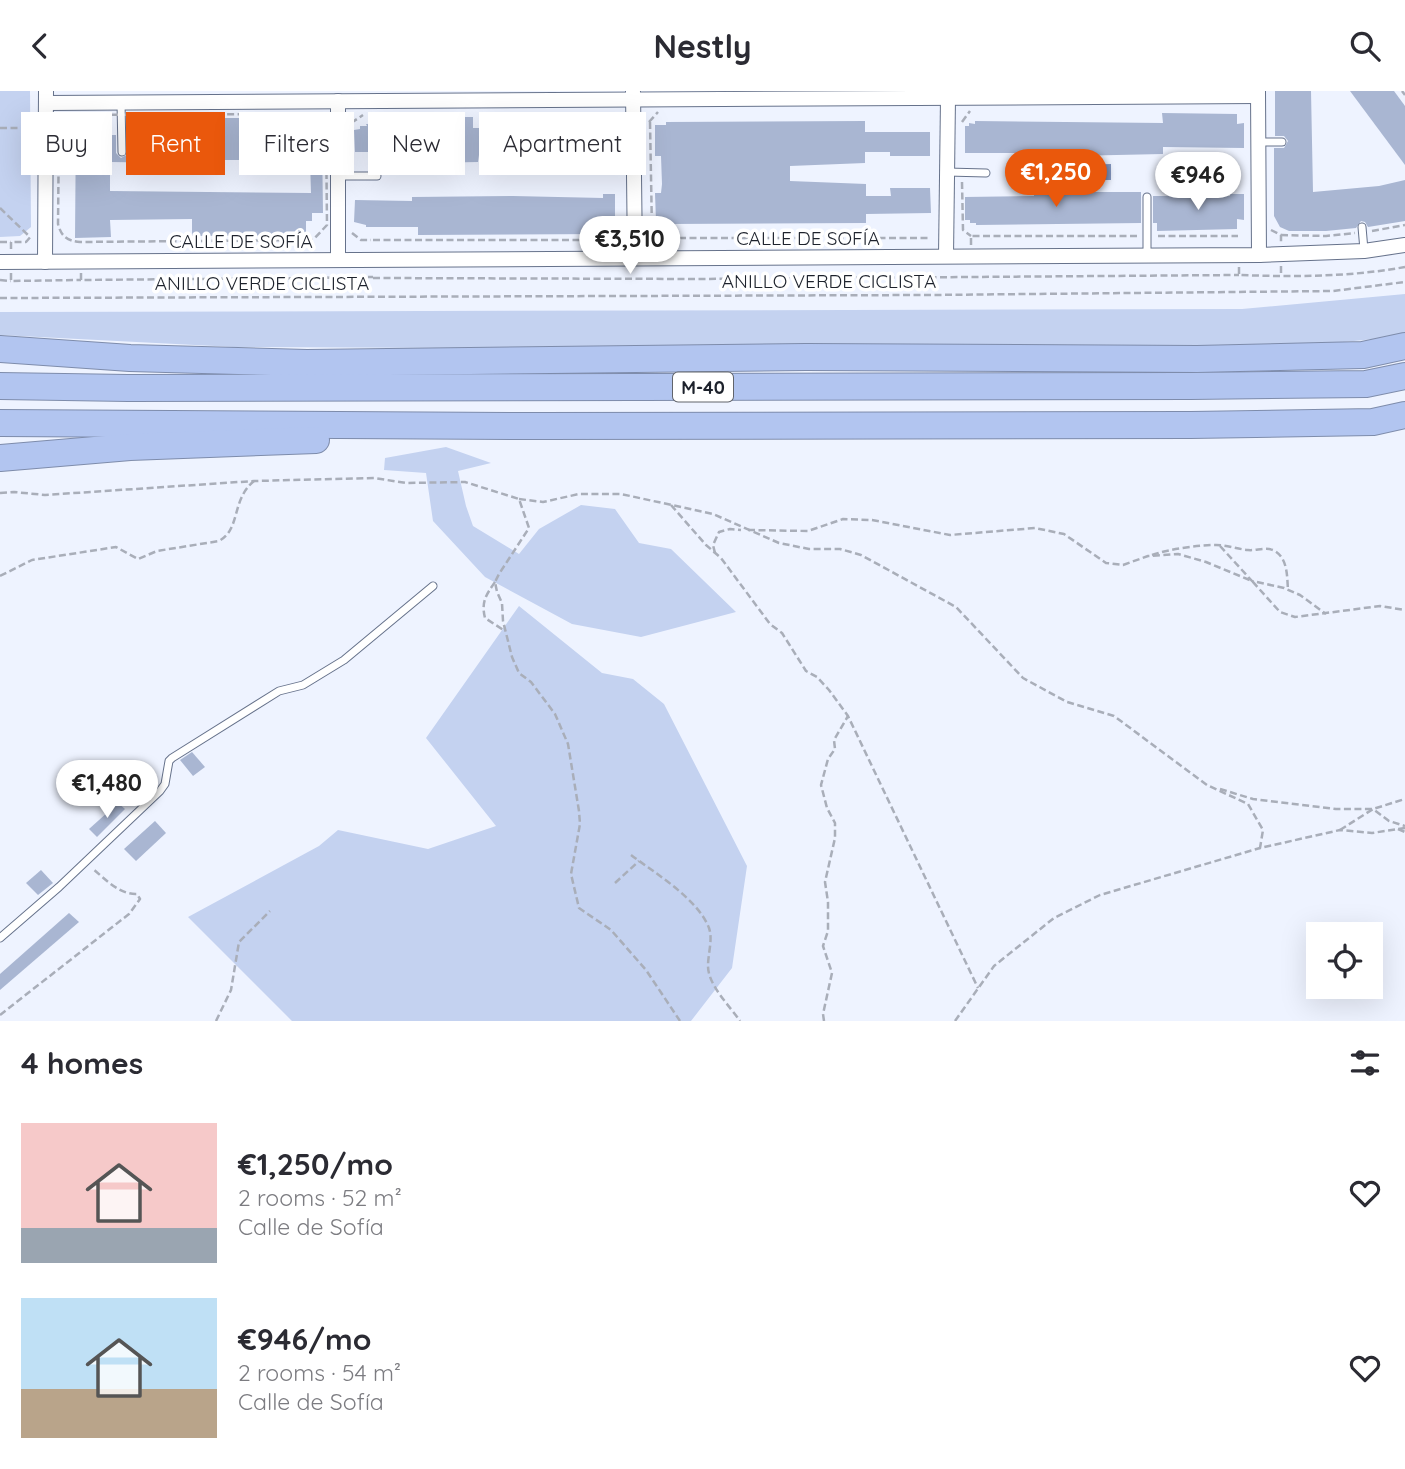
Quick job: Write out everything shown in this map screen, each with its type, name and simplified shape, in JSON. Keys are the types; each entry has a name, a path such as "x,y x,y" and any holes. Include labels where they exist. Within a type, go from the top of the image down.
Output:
{"highway":[{"path":"0,349 130,358 307,363 887,357 1197,359 1363,355 1405,346"},
{"path":"631,387 887,357"},
{"name":"M-40","path":"0,386 128,388 1367,384 1405,376"},
{"name":"M-40","path":"0,423 1177,425 1373,422 1405,415"},
{"path":"0,458 130,447 308,441 530,426"}],"street":[{"path":"45,262 46,97 120,103 191,96 338,101 633,96 948,98 1258,94 1259,255"},
{"path":"633,96 635,258"},
{"path":"946,256 948,98"},
{"path":"338,101 338,260"},
{"name":"CALLE DE SOFÍA","path":"0,262 1259,255 1364,251 1405,245"}],"lane":[{"path":"120,103 122,152"},
{"path":"1258,142 1282,142"},
{"path":"947,172 986,173"},
{"path":"338,176 377,176"},
{"path":"1147,197 1147,255"},
{"path":"1362,230 1364,251"},
{"path":"0,938 85,863 160,791 165,784 169,761 172,758 279,691 303,685 344,660 433,586"}],"path":[{"path":"1402,91 1405,95"},
{"path":"120,103 314,114 326,126 327,225 313,240 80,242 71,241 61,233 58,224 59,125 68,115 120,103"},
{"path":"354,120 364,114"},
{"path":"650,122 652,231"},
{"path":"0,128 21,128"},
{"path":"0,208 30,237"},
{"path":"0,213 5,213"},
{"path":"1281,235 1326,236 1405,225"},
{"path":"971,277 971,236 1238,236"},
{"path":"658,238 930,238"},
{"path":"373,240 601,240"},
{"path":"0,242 11,242"},
{"path":"80,242 81,280 305,278"},
{"path":"1281,276 1347,274 1405,267"},
{"path":"373,278 1239,275"},
{"path":"0,281 11,281"},
{"name":"ANILLO VERDE CICLISTA","path":"0,298 1333,291 1405,282"},
{"path":"0,493 57,495 254,481 374,478 407,483 465,482 519,499 543,502 579,494 621,494 713,514 779,543 809,549 840,549 861,555 956,607 1023,678 1067,702 1114,716 1207,785 1248,804 1263,830 1261,848"},
{"path":"0,576 32,559 116,547 138,559 158,551 219,541 234,524 243,490 254,481"},
{"path":"505,631 485,618 484,598 529,528 519,499"},
{"path":"671,505 715,553 770,624 782,633 806,671 817,677 848,716 978,988"},
{"path":"715,553 712,545 719,532 730,529 807,531 843,519 872,520 950,535 1035,528 1064,534 1106,563 1123,565 1169,549 1219,545 1246,550 1263,548 1275,551 1286,566 1289,590"},
{"path":"1219,545 1280,613 1295,617 1380,606 1405,610"},
{"path":"1148,556 1178,554 1206,562 1252,581 1289,590 1326,614"},
{"path":"495,582 496,592 502,603 505,631 519,673 531,682 555,714 568,744 580,824 572,874 579,908 611,930 646,970 680,1021"},
{"path":"824,1021 823,1014 832,973 823,946 828,931 825,882 835,823 827,808 821,785 828,759 835,749 834,740 848,716"},
{"path":"1207,785 1253,799 1336,809 1373,809 1389,821 1405,828"},
{"path":"955,1021 994,966 1054,918 1100,895 1261,848 1340,830 1373,809 1405,799"},
{"path":"1340,830 1372,834 1405,828"},
{"path":"631,855 676,889 702,914 710,931 709,978 740,1021"},
{"path":"615,883 639,861"},
{"path":"0,1015 129,914 140,899 137,894 130,894 118,888 85,863"},
{"path":"216,1021 231,991 239,942 270,911"}],"shaded area":[{"path":"0,91 30,91 30,112 21,112 21,175 31,175 31,227 20,236 0,237"},
{"path":"1111,164 1111,180 1078,180 1078,165"},
{"path":"1405,294 1405,336 1292,347 854,350 234,347 0,335 0,312 1242,309"},
{"path":"446,447 491,463 458,471 466,506 473,526 519,554 539,529 581,505 615,509 639,543 671,549 736,612 641,637 572,624 485,577 433,521 426,473 384,470 385,458"},
{"path":"519,606 602,673 633,679 664,704 747,866 732,968 691,1021 292,1021 188,917 319,846 338,830 428,849 496,826 426,738"}],"building":[{"path":"1275,91 1311,91 1313,192 1379,186 1405,180 1405,221 1368,227 1361,221 1356,228 1326,231 1289,231 1280,227 1274,216 1274,148 1284,148 1288,141 1284,136 1275,136"},
{"path":"1350,91 1394,91 1405,106 1405,165"},
{"path":"1162,113 1237,114 1237,124 1244,123 1244,148 1163,147 1163,154 1070,156 1045,156 1045,153 965,153 965,126 969,126 969,123 975,124 975,121 1163,123"},
{"path":"465,117 473,117 473,128 479,128 478,162 465,162"},
{"path":"225,118 239,118 239,160 225,160"},
{"path":"865,121 865,132 930,132 930,156 890,156 890,152 865,152 865,163 790,166 790,181 866,184 866,196 891,196 890,188 930,188 931,213 866,214 866,223 667,224 667,221 656,221 655,193 661,193 662,184 661,156 655,156 655,125 666,125 666,122"},
{"path":"368,124 368,152 355,152 354,130 367,126"},
{"path":"112,135 116,135 116,153 121,158 126,155 126,162 112,162"},
{"path":"76,175 110,175 110,191 311,193 310,175 322,175 323,213 312,213 312,221 306,221 306,235 192,236 192,219 110,220 111,237 75,238"},
{"path":"1034,192 1141,192 1141,223 976,225 965,220 965,197 1034,196"},
{"path":"603,194 615,194 615,221 610,222 610,230 606,234 418,235 418,227 366,227 354,222 355,200 412,201 412,197 513,196 603,198"},
{"path":"1244,194 1244,220 1237,219 1237,229 1157,231 1157,223 1153,223 1153,196"},
{"path":"192,752 205,767 193,776 180,760"},
{"path":"118,803 125,809 97,837 89,829"},
{"path":"155,821 166,833 136,861 124,849"},
{"path":"41,870 53,883 38,895 26,883"},
{"path":"69,913 79,922 0,990 0,974"}]}
